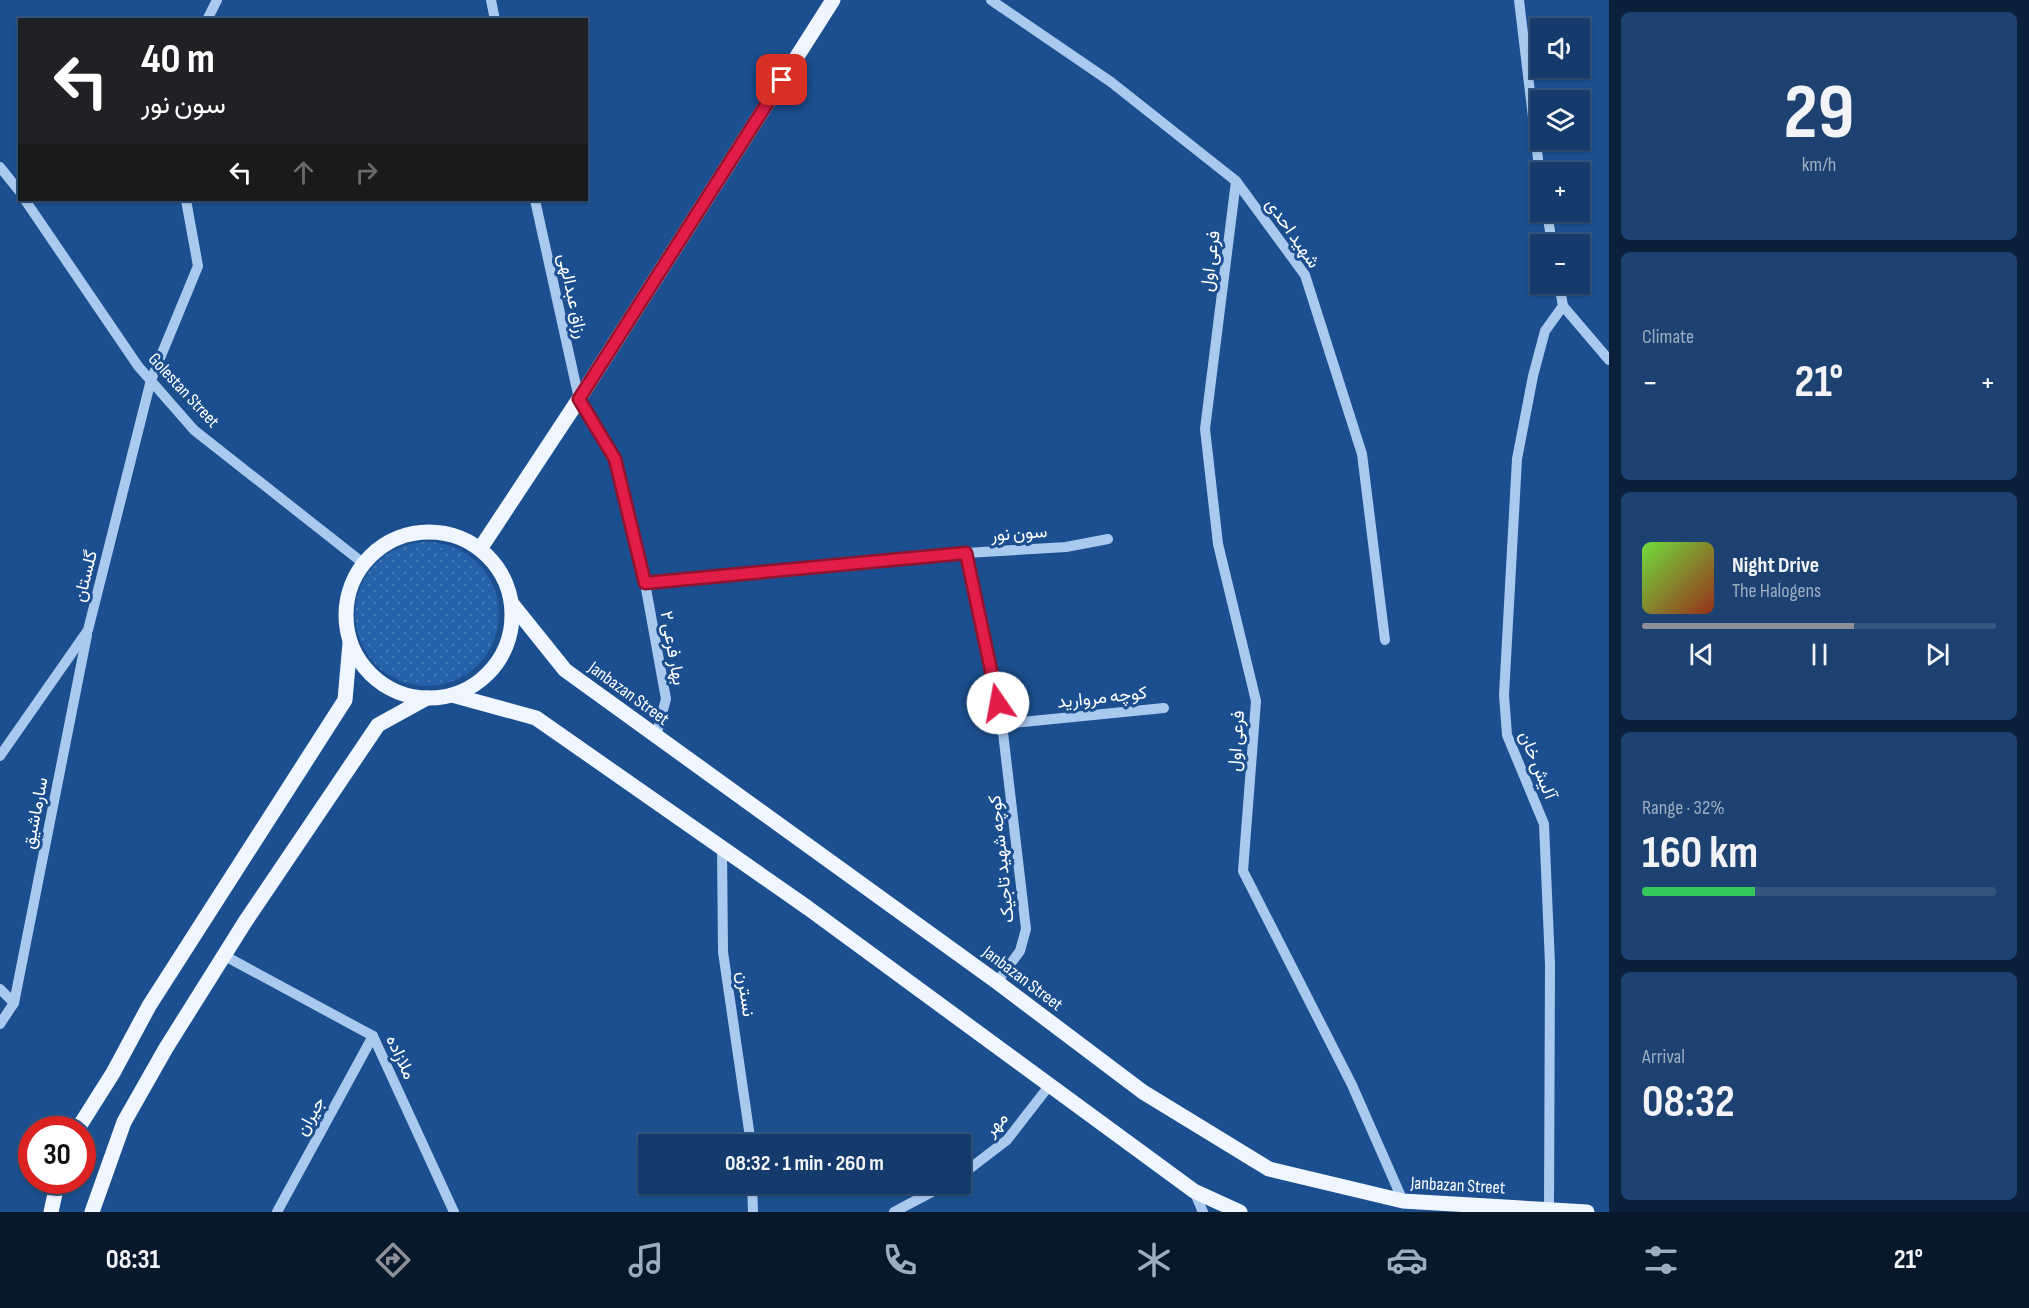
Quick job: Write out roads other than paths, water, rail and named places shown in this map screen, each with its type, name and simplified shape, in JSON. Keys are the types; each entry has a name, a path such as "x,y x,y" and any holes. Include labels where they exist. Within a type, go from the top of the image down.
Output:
{"main road":[{"path":"480,549 579,399 833,0"},
{"path":"86,1116 113,1073 149,1006 345,700 350,643 345,619 346,599 352,580 363,563 382,545 406,534 431,531 457,536 480,549 495,564 506,583 512,604 512,628 505,651 492,670 474,686 452,695 427,698 403,694 380,683 362,665 350,643"},
{"name":"Janbazan Street","path":"512,604 565,670 997,982 1143,1092 1269,1169 1403,1202 1587,1212"},
{"path":"452,695 536,718 808,909 1194,1191 1240,1212"},
{"path":"92,1212 124,1122 166,1048 245,922 378,725 427,698"},
{"path":"51,1212 55,1194"}],"street":[{"path":"208,18 217,0"},
{"path":"491,0 495,18"},
{"name":"شهید احدی","path":"991,0 1111,82 1236,181 1305,275 1362,454 1385,640"},
{"path":"1519,0 1538,162"},
{"path":"0,167 18,190"},
{"name":"فرعی اول","path":"1236,181 1205,429 1218,544 1256,701 1243,872 1352,1086 1403,1202"},
{"name":"Golestan Street","path":"26,201 138,366 194,430 363,563"},
{"name":"گلستان","path":"0,756 88,630 151,380 198,266 186,201"},
{"name":"رزاق عبدالهی","path":"535,201 579,399"},
{"path":"1561,294 1563,306 1609,360"},
{"name":"آلیش خان","path":"1549,1210 1550,964 1544,824 1507,735 1504,695 1518,459 1533,376 1545,331 1563,306"},
{"name":"بهار فرعی ۲","path":"579,399 615,459 645,583 666,699 656,736"},
{"name":"سون نور","path":"645,583 966,553 1066,547 1108,539"},
{"path":"966,553 1002,724"},
{"name":"سارماشیق","path":"14,1002 88,630"},
{"name":"کوچه مروارید","path":"1002,724 1164,708"},
{"name":"کوچه شهید تاجیک","path":"997,982 1020,951 1026,929 1002,724"},
{"name":"نسترن","path":"722,848 723,952 750,1134"},
{"name":"ملازاده","path":"225,957 373,1036 454,1212"},
{"path":"0,988 14,1002 0,1024"},
{"name":"جیران","path":"277,1212 373,1036"},
{"name":"مهر","path":"971,1167 1006,1140 1049,1086"},
{"path":"1194,1191 1203,1212"},
{"path":"752,1194 753,1212"},
{"path":"894,1212 907,1210 932,1194"}]}
